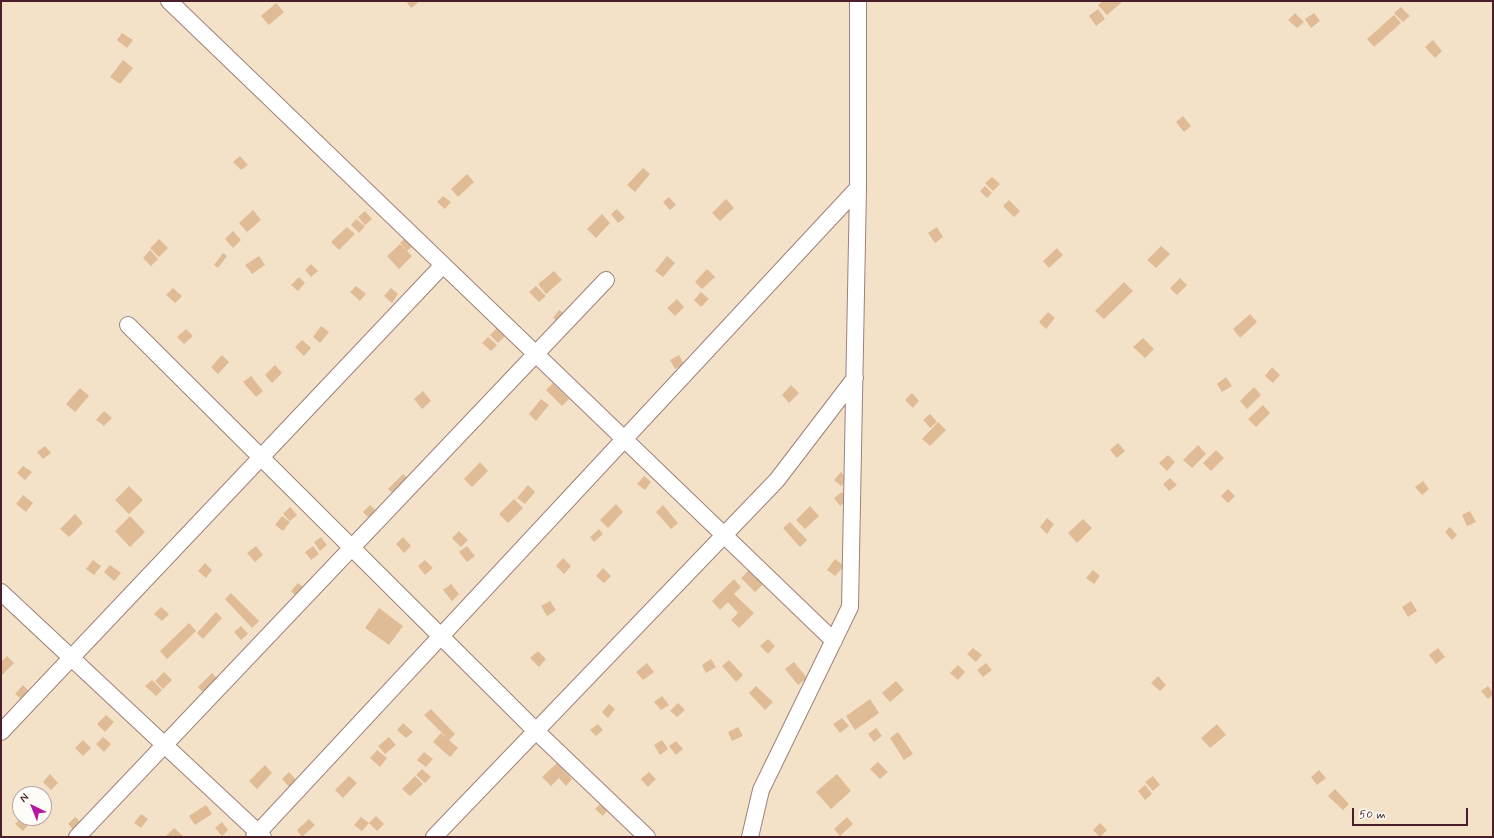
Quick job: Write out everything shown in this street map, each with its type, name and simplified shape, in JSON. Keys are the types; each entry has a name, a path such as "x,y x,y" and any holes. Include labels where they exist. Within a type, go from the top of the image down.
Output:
{"street":[{"path":"169,1 834,641"},
{"path":"750,837 761,790 850,607 858,188 858,1"},
{"path":"1,592 164,745 258,836 441,636 858,188"},
{"path":"1,732 443,265"},
{"path":"77,837 606,280"},
{"path":"128,326 536,731 646,837"},
{"path":"434,837 777,480 855,378"}],"building":[{"path":"406,1 420,1 411,8"},
{"path":"1103,1 1122,2 1107,15 1098,5"},
{"path":"276,3 284,12 269,25 261,16"},
{"path":"1401,7 1410,16 1403,22 1394,13"},
{"path":"1098,9 1105,19 1096,26 1089,16"},
{"path":"1295,13 1304,22 1297,28 1288,20"},
{"path":"1314,13 1320,21 1311,28 1305,19"},
{"path":"1394,15 1401,23 1374,47 1367,39"},
{"path":"122,33 133,40 127,48 117,40"},
{"path":"1433,40 1442,51 1435,58 1425,47"},
{"path":"123,60 133,68 120,84 110,77"},
{"path":"1183,116 1191,126 1184,132 1176,122"},
{"path":"240,156 248,165 241,170 233,162"},
{"path":"643,168 650,174 635,192 627,185"},
{"path":"467,174 474,182 458,197 451,189"},
{"path":"992,177 1000,184 993,191 985,183"},
{"path":"985,186 992,193 987,198 980,191"},
{"path":"443,196 451,202 445,209 437,202"},
{"path":"669,197 676,205 670,210 663,202"},
{"path":"726,199 734,208 720,221 712,213"},
{"path":"1009,200 1020,211 1014,217 1003,206"},
{"path":"617,209 625,218 618,223 611,214"},
{"path":"253,210 261,220 247,232 239,223"},
{"path":"365,211 372,219 365,225 358,217"},
{"path":"602,214 610,223 596,238 587,229"},
{"path":"356,219 365,226 359,233 351,225"},
{"path":"347,227 355,234 339,250 331,242"},
{"path":"937,227 943,237 935,243 928,233"},
{"path":"233,231 241,240 233,248 225,239"},
{"path":"407,236 414,245 407,251 400,243"},
{"path":"159,239 168,248 159,257 150,248"},
{"path":"400,244 412,256 399,269 387,256"},
{"path":"1161,246 1170,254 1156,268 1147,260"},
{"path":"1057,248 1063,255 1049,268 1043,261"},
{"path":"150,250 158,259 151,266 143,258"},
{"path":"223,253 227,256 218,268 214,265"},
{"path":"259,256 265,265 252,274 245,265"},
{"path":"667,256 675,263 663,277 655,271"},
{"path":"311,264 318,271 311,277 305,270"},
{"path":"707,269 715,277 702,289 695,282"},
{"path":"554,271 562,280 546,294 538,284"},
{"path":"299,277 305,283 298,291 291,285"},
{"path":"1180,278 1187,285 1177,295 1170,288"},
{"path":"1124,282 1133,291 1104,319 1095,311"},
{"path":"356,286 366,294 360,301 350,292"},
{"path":"536,286 546,296 539,302 529,292"},
{"path":"173,288 182,296 175,303 166,295"},
{"path":"391,288 398,294 392,303 384,296"},
{"path":"701,292 709,299 701,307 694,300"},
{"path":"677,299 684,307 675,316 667,308"},
{"path":"559,310 567,315 561,324 553,318"},
{"path":"1048,312 1055,318 1046,329 1039,322"},
{"path":"1250,314 1257,322 1240,338 1233,329"},
{"path":"321,326 329,332 320,343 313,337"},
{"path":"497,328 505,336 498,343 490,335"},
{"path":"186,329 193,336 184,344 177,337"},
{"path":"488,337 497,345 491,351 482,343"},
{"path":"1143,338 1154,349 1145,358 1133,347"},
{"path":"302,340 311,348 304,356 295,347"},
{"path":"222,355 229,362 218,374 211,367"},
{"path":"679,355 684,364 675,369 670,360"},
{"path":"275,365 282,373 272,383 265,375"},
{"path":"1272,367 1280,375 1273,383 1265,376"},
{"path":"251,376 263,391 256,397 243,382"},
{"path":"1226,377 1232,386 1222,392 1217,384"},
{"path":"553,383 569,399 562,406 546,390"},
{"path":"791,385 799,393 789,403 782,395"},
{"path":"1254,387 1261,395 1247,409 1240,401"},
{"path":"80,388 89,396 75,412 66,404"},
{"path":"423,391 431,401 422,409 414,399"},
{"path":"912,393 919,401 913,408 905,400"},
{"path":"541,399 549,405 536,421 529,414"},
{"path":"1263,405 1270,413 1256,427 1248,419"},
{"path":"104,411 112,418 104,426 96,420"},
{"path":"930,414 937,422 930,428 923,420"},
{"path":"938,422 946,430 930,446 922,439"},
{"path":"1118,443 1125,451 1117,458 1110,450"},
{"path":"1198,445 1206,454 1192,468 1183,460"},
{"path":"45,446 51,453 43,459 37,452"},
{"path":"1216,450 1224,458 1211,471 1203,463"},
{"path":"1168,455 1175,462 1167,471 1159,463"},
{"path":"480,462 488,471 472,487 464,479"},
{"path":"23,466 32,472 25,480 17,473"},
{"path":"841,472 848,479 841,486 834,480"},
{"path":"403,474 411,481 396,496 388,489"},
{"path":"644,476 651,482 645,490 637,484"},
{"path":"1170,478 1177,485 1169,491 1163,484"},
{"path":"1423,481 1429,489 1422,495 1415,487"},
{"path":"528,485 535,492 525,504 517,498"},
{"path":"129,486 143,500 129,514 115,500"},
{"path":"1228,489 1235,496 1228,503 1221,496"},
{"path":"842,492 848,500 840,506 834,498"},
{"path":"23,495 33,503 26,512 16,504"},
{"path":"514,499 523,508 508,523 499,514"},
{"path":"616,504 623,512 608,528 600,520"},
{"path":"370,505 379,513 372,521 363,512"},
{"path":"663,505 678,523 671,529 656,512"},
{"path":"810,506 819,516 805,529 796,520"},
{"path":"290,507 297,515 290,521 283,514"},
{"path":"1470,511 1476,522 1467,526 1462,515"},
{"path":"75,514 83,523 69,537 60,529"},
{"path":"130,516 145,532 130,547 115,531"},
{"path":"282,516 290,522 283,531 275,525"},
{"path":"1047,518 1054,524 1047,534 1040,527"},
{"path":"1083,519 1092,528 1077,543 1068,533"},
{"path":"790,522 807,540 800,547 783,528"},
{"path":"1450,527 1457,535 1452,540 1445,532"},
{"path":"599,529 603,534 594,542 590,537"},
{"path":"459,531 468,540 461,547 452,538"},
{"path":"321,537 327,545 320,551 314,542"},
{"path":"403,537 411,546 404,553 396,544"},
{"path":"256,546 263,555 255,562 247,553"},
{"path":"313,546 319,554 311,560 305,552"},
{"path":"467,546 475,556 467,562 459,552"},
{"path":"563,558 571,566 564,574 556,566"},
{"path":"835,559 844,566 835,576 827,570"},
{"path":"93,560 101,566 94,575 86,569"},
{"path":"425,560 433,568 425,575 418,566"},
{"path":"205,563 212,570 206,578 198,571"},
{"path":"110,565 121,573 114,581 104,572"},
{"path":"754,565 768,579 755,592 741,578"},
{"path":"603,568 611,576 604,583 596,576"},
{"path":"1093,570 1100,576 1094,584 1086,578"},
{"path":"734,579 741,587 734,594 754,613 739,628 731,620 738,613 728,602 720,610 712,601"},
{"path":"298,583 307,590 299,599 291,591"},
{"path":"451,584 459,594 452,601 443,590"},
{"path":"231,593 259,621 252,628 225,599"},
{"path":"550,601 556,610 547,616 541,606"},
{"path":"1411,601 1417,611 1408,617 1402,607"},
{"path":"161,607 169,614 162,621 154,614"},
{"path":"379,608 403,626 389,645 365,628"},
{"path":"216,612 222,618 203,639 197,633"},
{"path":"189,623 196,631 167,659 160,651"},
{"path":"241,626 248,634 241,640 234,632"},
{"path":"768,639 775,646 768,654 760,646"},
{"path":"973,648 982,655 976,662 967,654"},
{"path":"1438,648 1445,657 1436,664 1429,655"},
{"path":"538,651 546,659 539,667 530,658"},
{"path":"7,656 14,663 1,676 1,662"},
{"path":"711,659 716,667 706,673 702,665"},
{"path":"729,660 743,675 736,682 722,666"},
{"path":"794,662 807,678 798,685 785,669"},
{"path":"647,663 654,672 643,680 636,672"},
{"path":"986,663 992,670 983,677 977,670"},
{"path":"958,665 965,672 958,680 950,673"},
{"path":"164,672 172,680 163,689 155,681"},
{"path":"212,673 219,680 205,694 198,687"},
{"path":"1158,676 1166,685 1160,691 1151,683"},
{"path":"152,680 162,690 156,696 145,686"},
{"path":"896,681 904,690 890,702 882,693"},
{"path":"23,685 31,693 24,701 15,694"},
{"path":"756,686 773,702 765,710 749,693"},
{"path":"1488,686 1493,695 1488,699 1481,691"},
{"path":"662,696 669,705 661,710 654,702"},
{"path":"870,699 879,713 855,730 846,716"},
{"path":"678,703 685,710 677,717 670,711"},
{"path":"609,704 615,709 608,718 602,712"},
{"path":"431,709 455,734 449,740 458,748 450,757 433,742 441,733 448,739 424,715"},
{"path":"106,715 114,722 105,732 97,724"},
{"path":"842,718 849,726 840,733 833,724"},
{"path":"403,723 413,732 406,738 397,730"},
{"path":"598,724 603,730 596,736 590,730"},
{"path":"1217,724 1226,735 1210,748 1201,738"},
{"path":"738,727 743,736 732,741 728,732"},
{"path":"876,728 882,736 874,742 868,734"},
{"path":"898,732 913,754 904,760 890,738"},
{"path":"103,737 111,744 104,752 96,744"},
{"path":"389,737 396,745 385,754 378,746"},
{"path":"83,740 91,748 83,756 75,748"},
{"path":"662,740 668,749 660,755 654,745"},
{"path":"676,741 683,749 676,755 669,746"},
{"path":"377,750 387,758 380,767 370,758"},
{"path":"424,752 433,759 426,767 417,760"},
{"path":"878,762 888,772 880,779 870,769"},
{"path":"557,763 572,779 566,786 559,778 551,786 542,777"},
{"path":"265,765 272,773 257,789 249,781"},
{"path":"422,769 431,777 425,783 416,775"},
{"path":"1319,770 1326,778 1317,785 1311,777"},
{"path":"289,772 298,782 291,789 282,779"},
{"path":"649,772 656,779 648,787 641,779"},
{"path":"50,774 58,783 52,789 52,786 47,786 43,782"},
{"path":"837,774 851,791 831,809 816,792"},
{"path":"349,776 357,783 343,798 335,790"},
{"path":"415,776 423,784 410,796 402,789"},
{"path":"1153,776 1160,785 1153,791 1145,782"},
{"path":"1145,785 1152,794 1145,800 1138,791"},
{"path":"1335,789 1349,804 1343,810 1328,796"},
{"path":"602,802 609,808 603,816 595,809"},
{"path":"206,805 212,814 195,825 189,816"},
{"path":"141,814 148,819 141,828 134,823"},
{"path":"376,816 384,824 377,831 369,823"},
{"path":"75,817 83,824 76,832 68,824"},
{"path":"361,817 369,823 362,831 354,825"},
{"path":"847,817 853,824 840,836 834,829"},
{"path":"309,819 315,825 302,837 297,830"},
{"path":"222,822 228,830 222,836 215,828"},
{"path":"1100,823 1107,830 1100,837 1093,830"},
{"path":"17,826 27,826 23,831"},
{"path":"174,828 183,836 165,837"}]}
